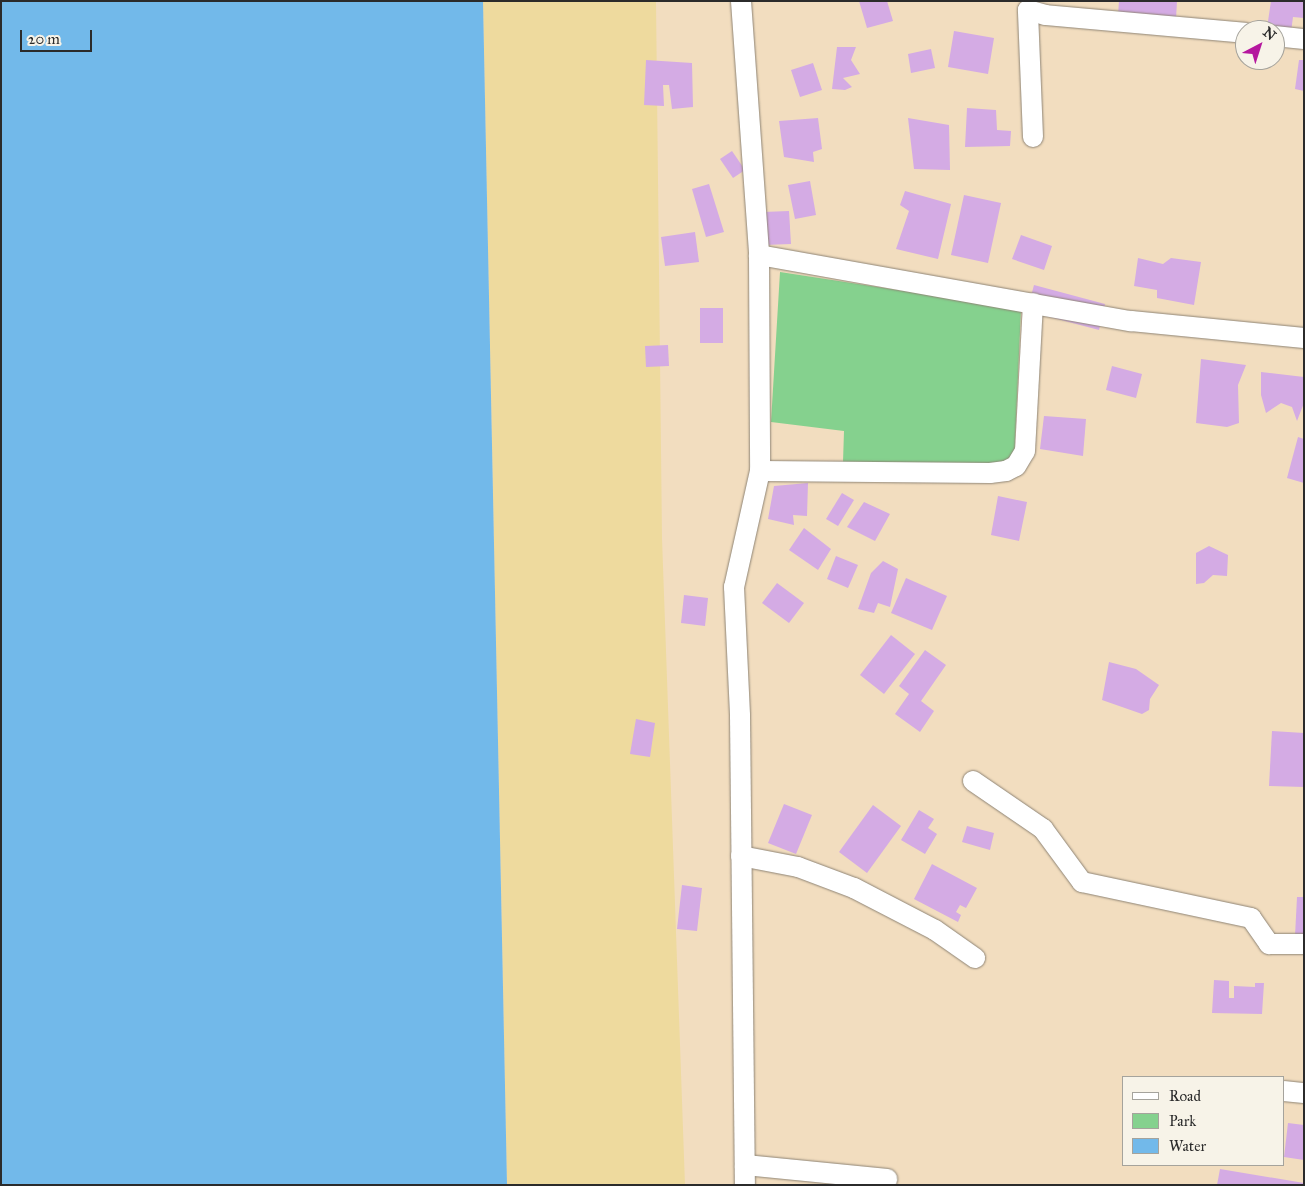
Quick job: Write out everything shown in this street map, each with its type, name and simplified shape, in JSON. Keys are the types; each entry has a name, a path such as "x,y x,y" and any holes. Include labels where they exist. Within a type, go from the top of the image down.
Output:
{"street":[{"path":"741,1 759,255 760,471 734,587 741,856 745,1185"},
{"path":"1033,137 1028,10 1046,15 1235,32"},
{"path":"1285,37 1304,39"},
{"path":"759,255 1131,320 1304,338"},
{"path":"760,471 990,473 1006,471 1016,466 1024,451 1032,303"},
{"path":"973,781 1044,829 1082,882 1251,918 1269,944 1304,944"},
{"path":"741,856 798,867 854,888 936,930 975,958"},
{"path":"1285,1091 1304,1093"},
{"path":"745,1165 887,1179"}],"green space":[{"path":"780,272 1021,309 1014,465 843,462 844,431 771,422"}],"sand":[{"path":"483,1 656,1 662,538 685,1185 507,1185"}],"water":[{"path":"1,1 483,1 507,1185 1,1185"}],"building":[{"path":"859,1 887,1 893,21 867,28"},
{"path":"1119,1 1177,1 1176,19 1118,15"},
{"path":"1271,1 1304,1 1304,18 1293,17 1291,32 1285,31 1285,20 1268,20"},
{"path":"954,31 994,38 988,74 948,67"},
{"path":"837,47 856,47 851,60 860,74 843,78 852,87 845,90 832,89"},
{"path":"931,49 935,68 911,73 908,54"},
{"path":"646,60 692,63 693,107 672,109 669,85 663,85 664,106 644,105"},
{"path":"1299,60 1304,60 1304,91 1295,89"},
{"path":"813,63 822,90 800,97 791,70"},
{"path":"967,108 996,110 997,130 1011,131 1010,146 965,147"},
{"path":"818,118 822,149 813,152 814,162 784,157 779,121"},
{"path":"908,118 949,125 950,170 914,169"},
{"path":"732,151 745,170 733,178 720,159"},
{"path":"810,181 816,215 795,219 788,185"},
{"path":"709,184 724,232 706,237 692,189"},
{"path":"905,191 951,204 938,259 896,249 909,211 900,205"},
{"path":"964,195 1001,203 988,263 951,255"},
{"path":"789,211 791,244 764,245 763,212"},
{"path":"695,232 699,262 665,266 661,237"},
{"path":"1021,235 1052,246 1044,270 1012,259"},
{"path":"1138,258 1163,264 1171,258 1201,262 1194,305 1157,298 1157,290 1134,286"},
{"path":"1034,285 1105,304 1099,330 1027,311"},
{"path":"700,308 723,308 723,343 700,343"},
{"path":"668,345 669,366 646,367 645,346"},
{"path":"1201,359 1246,365 1238,385 1239,423 1227,427 1196,423"},
{"path":"1112,366 1142,374 1136,398 1106,390"},
{"path":"1261,372 1304,377 1304,403 1297,421 1292,407 1281,403 1266,413 1261,395"},
{"path":"1044,416 1086,419 1083,456 1040,449"},
{"path":"1298,437 1304,439 1304,483 1287,478"},
{"path":"808,483 807,516 793,515 794,525 768,519 774,486"},
{"path":"842,493 854,500 838,526 826,519"},
{"path":"998,496 1027,502 1019,541 991,535"},
{"path":"864,502 890,514 875,541 847,527"},
{"path":"804,528 831,549 818,570 789,550"},
{"path":"1209,546 1228,555 1227,576 1213,575 1204,583 1196,584 1196,553"},
{"path":"836,556 858,565 848,588 827,579"},
{"path":"883,561 898,569 890,607 878,603 874,613 858,609 871,573"},
{"path":"906,578 947,596 932,630 891,613"},
{"path":"777,583 804,603 789,623 762,603"},
{"path":"684,595 708,598 705,626 681,623"},
{"path":"891,635 915,654 884,694 860,675"},
{"path":"925,650 946,665 921,701 934,711 920,732 895,714 909,694 899,686"},
{"path":"1109,662 1136,669 1159,685 1150,699 1149,710 1142,714 1102,700"},
{"path":"636,719 655,723 650,757 630,754"},
{"path":"1272,731 1304,733 1304,787 1269,786"},
{"path":"784,804 812,815 796,854 768,843"},
{"path":"873,805 901,826 867,873 839,852"},
{"path":"919,810 934,819 928,828 937,834 925,854 901,840"},
{"path":"967,826 994,833 990,850 962,842"},
{"path":"932,864 977,888 966,908 960,905 956,912 961,915 958,922 914,899"},
{"path":"682,885 702,888 697,931 677,929"},
{"path":"1297,897 1304,897 1304,936 1295,936"},
{"path":"1214,980 1229,981 1229,998 1234,998 1234,986 1255,987 1255,983 1264,983 1262,1014 1212,1013"},
{"path":"1288,1123 1304,1125 1304,1160 1285,1157"},
{"path":"1220,1169 1304,1183 1304,1185 1217,1185"}]}
